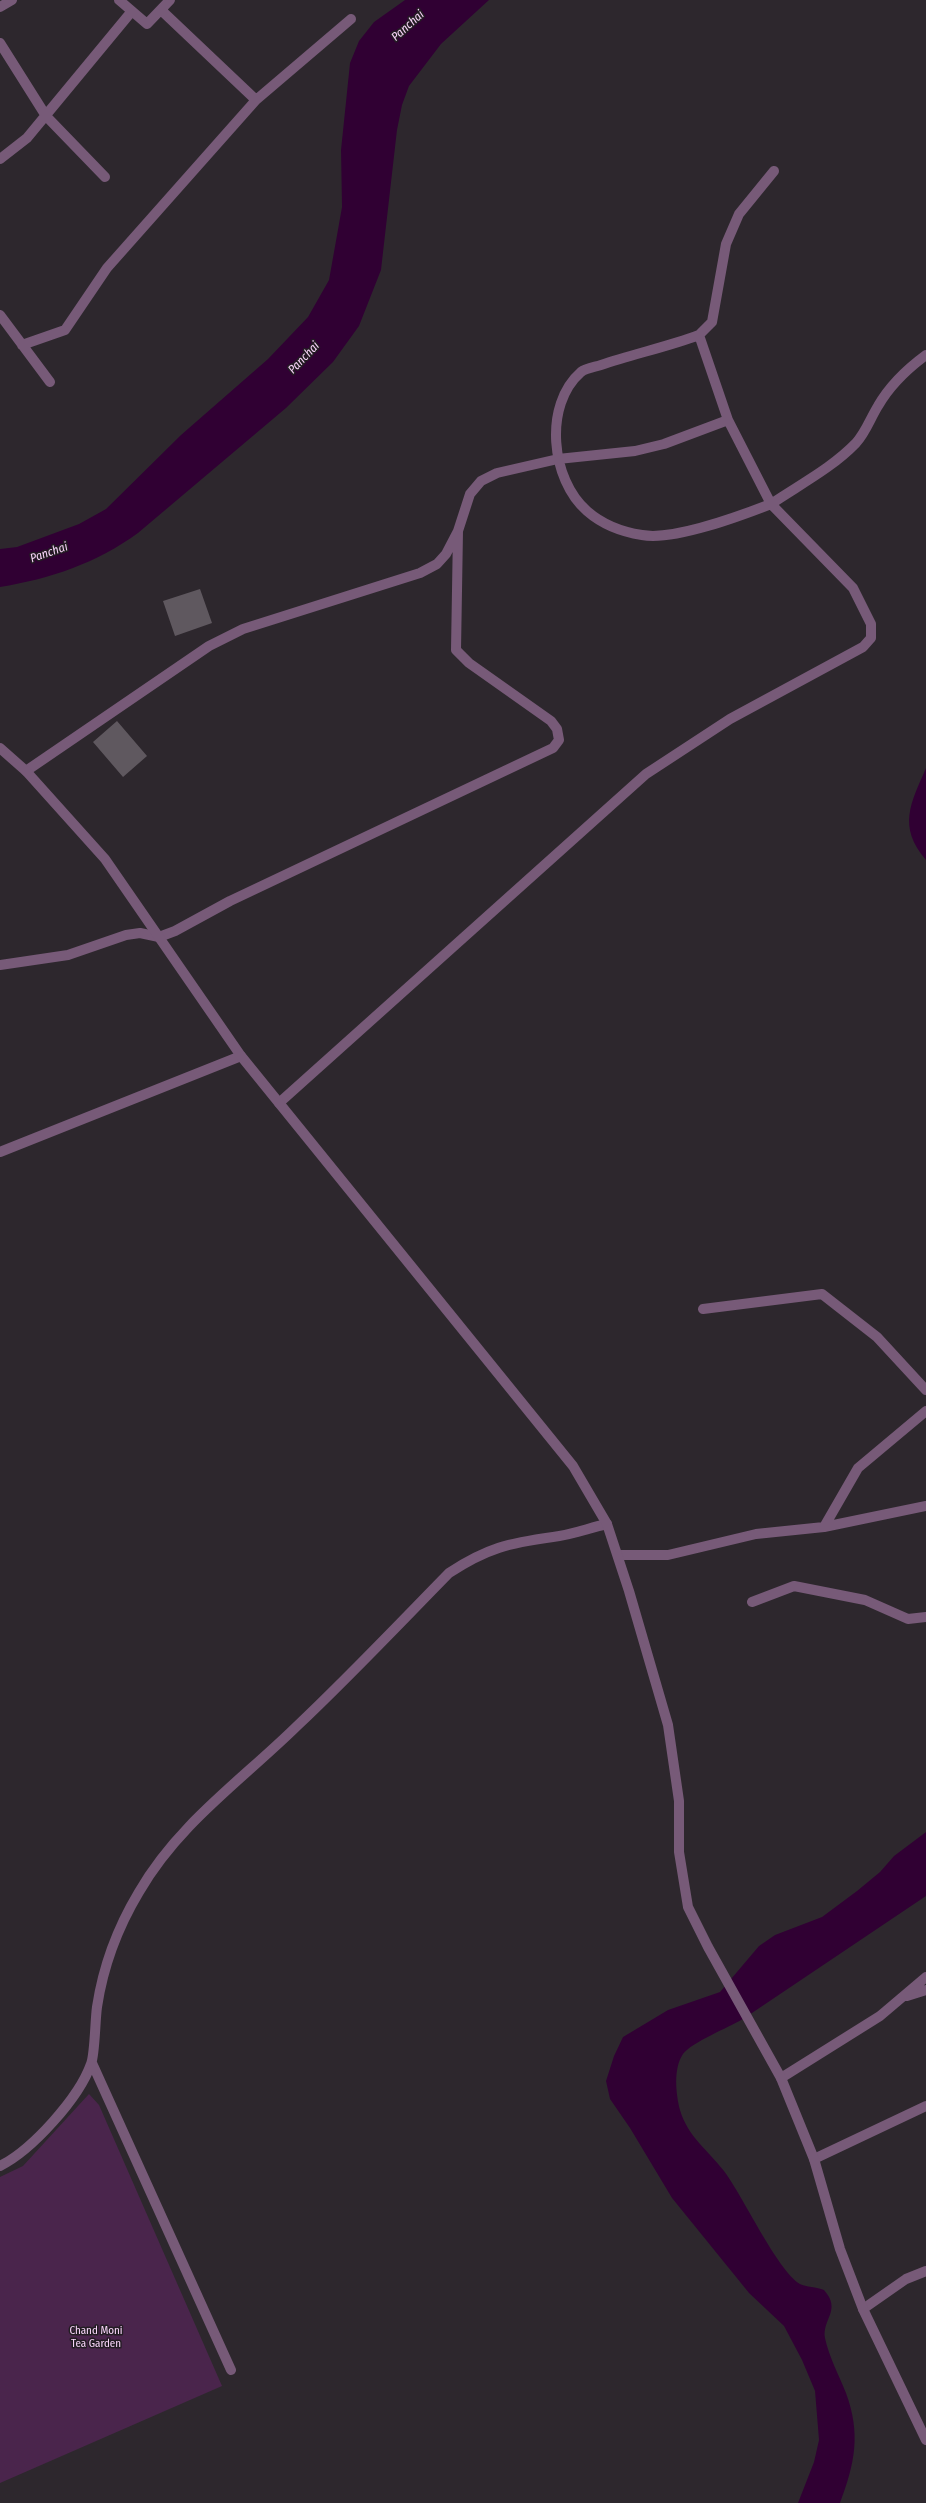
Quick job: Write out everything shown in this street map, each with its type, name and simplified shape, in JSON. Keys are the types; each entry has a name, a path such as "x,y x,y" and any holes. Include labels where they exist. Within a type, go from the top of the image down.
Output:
{"street":[{"path":"0,7 12,0"},
{"path":"119,0 147,24 170,0"},
{"path":"161,10 256,100"},
{"path":"0,159 27,138 132,11"},
{"path":"22,345 65,330 107,268 256,100 351,19"},
{"path":"0,43 46,116 105,177"},
{"path":"774,171 739,214 726,244 712,322 700,336 582,371 563,394 557,414 555,436 558,459 571,491 587,511 613,528 644,536 686,532 771,504 841,457 868,427 878,406 904,372 926,355"},
{"path":"0,315 50,382"},
{"path":"280,1103 646,774 730,719 863,647 871,638 871,624 853,588 771,504 728,420 700,336"},
{"path":"26,770 209,646 243,629 420,573 437,564 446,554 458,531 470,494 481,481 497,473 558,459 635,451 664,444 728,420"},
{"path":"0,965 68,955 126,935 140,932 159,937 230,901 553,748 559,740 557,730 550,721 469,663 456,650 458,531"},
{"path":"0,748 26,770 105,859 241,1056 573,1466 607,1524 618,1556 668,1725 679,1801 679,1852 688,1907 708,1947 781,2078 814,2159 840,2249 863,2309 926,2440"},
{"path":"0,1152 241,1056"},
{"path":"703,1309 822,1294 876,1337 926,1390"},
{"path":"824,1527 858,1468 926,1410"},
{"path":"618,1556 668,1555 756,1534 824,1527 926,1506"},
{"path":"0,2166 18,2155 44,2131 76,2091 92,2063 98,2004 104,1975 119,1933 138,1892 154,1867 192,1821 299,1725 449,1573 478,1555 513,1542 554,1537 607,1524"},
{"path":"752,1602 794,1586 865,1600 908,1619 926,1617"},
{"path":"781,2078 880,2016 926,1977"},
{"path":"902,1998 926,1990"},
{"path":"92,2063 231,2370"},
{"path":"814,2159 926,2106"},
{"path":"863,2309 906,2279 926,2271"}],"green space":[{"name":"Chand Moni Tea Garden","path":"89,2094 99,2105 222,2386 0,2483 0,2177 23,2166"}],"water":[{"name":"Panchai","path":"405,0 489,0 441,44 409,86 402,105 397,130 381,270 359,326 333,362 286,408 138,533 122,544 90,561 55,574 19,584 0,587 0,549 17,547 79,524 106,509 181,435 268,359 308,317 329,280 342,207 341,150 350,63 359,41 374,22"},
{"path":"926,768 926,860 917,848 909,825 912,804"},
{"path":"926,1832 926,1896 743,2019 711,2035 688,2049 683,2054 678,2067 676,2082 677,2097 684,2120 693,2136 718,2163 732,2182 781,2264 800,2284 824,2290 831,2303 830,2314 826,2325 825,2338 834,2366 851,2408 855,2435 852,2461 840,2503 798,2503 814,2462 819,2440 815,2391 802,2360 784,2326 749,2293 672,2198 630,2128 610,2099 606,2081 614,2056 623,2037 668,2010 720,1992 759,1946 775,1935 822,1917 857,1891 880,1872 894,1856"}],"building":[{"path":"200,589 212,623 175,636 163,601"},
{"path":"117,721 147,756 123,777 93,742"}]}
